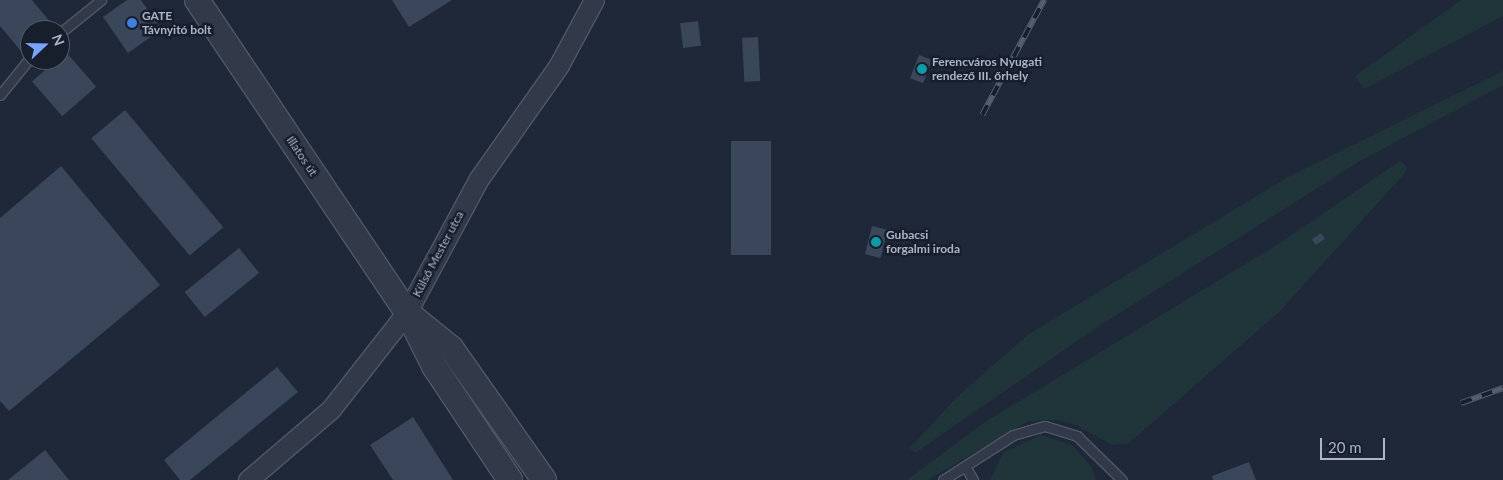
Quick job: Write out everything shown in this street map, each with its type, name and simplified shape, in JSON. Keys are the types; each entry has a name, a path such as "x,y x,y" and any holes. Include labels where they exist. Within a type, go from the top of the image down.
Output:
{"street":[{"name":"Illatos út","path":"197,0 407,312 434,366 510,480"},
{"name":"Külső Mester utca","path":"248,480 330,409 407,312 478,180 538,96 594,0"},
{"name":"Illatos út","path":"407,312 452,348 544,480"}],"lane":[{"path":"70,25 100,0"},
{"path":"0,95 20,70"},
{"path":"943,480 1013,436 1046,426 1077,436 1122,480"},
{"path":"965,466 973,480"}],"green space":[{"path":"1461,0 1503,0 1503,16 1364,89 1355,76"},
{"path":"1503,71 1503,85 1360,161 1096,328 915,453 910,448 958,396 1029,334 1288,177"},
{"path":"1400,161 1407,167 1404,174 1280,311 1129,443 1112,445 1077,425 1056,420 1028,421 928,480 907,480 985,422 1280,243"},
{"path":"1040,435 1072,445 1091,466 1096,480 990,480 1003,453"}],"building":[{"path":"0,0 32,0 49,20 20,20 20,50 0,26"},
{"name":"GATE Távnyitó bolt","path":"127,0 141,0 162,29 128,53 103,17"},
{"path":"392,0 452,0 409,27"},
{"path":"698,21 701,46 683,48 680,23"},
{"path":"758,37 760,81 744,82 742,38"},
{"name":"Ferencváros Nyugati rendező III. őrhely","path":"919,55 932,60 923,83 910,78"},
{"path":"70,57 96,87 62,116 32,82 45,70 70,70"},
{"path":"125,110 223,227 190,255 91,138"},
{"path":"731,141 771,141 771,255 731,255"},
{"path":"61,166 160,285 9,411 0,401 0,218"},
{"name":"Gubacsi forgalmi iroda","path":"872,226 888,230 881,258 865,254"},
{"path":"1321,233 1325,239 1316,245 1312,239"},
{"path":"239,248 259,273 205,317 185,292"},
{"path":"277,367 298,392 190,480 180,480 164,460"},
{"path":"413,417 453,480 393,480 370,445"},
{"path":"45,450 69,480 8,480"},
{"path":"1249,462 1256,480 1213,480 1212,476"}],"railway":[{"path":"982,115 1044,0"},
{"path":"1461,403 1503,388"}],"place":[{"name":"GATE Távnyitó bolt","path":"132,23"},
{"name":"Ferencváros Nyugati rendező III. őrhely","path":"922,69"},
{"name":"Gubacsi forgalmi iroda","path":"876,242"}]}
